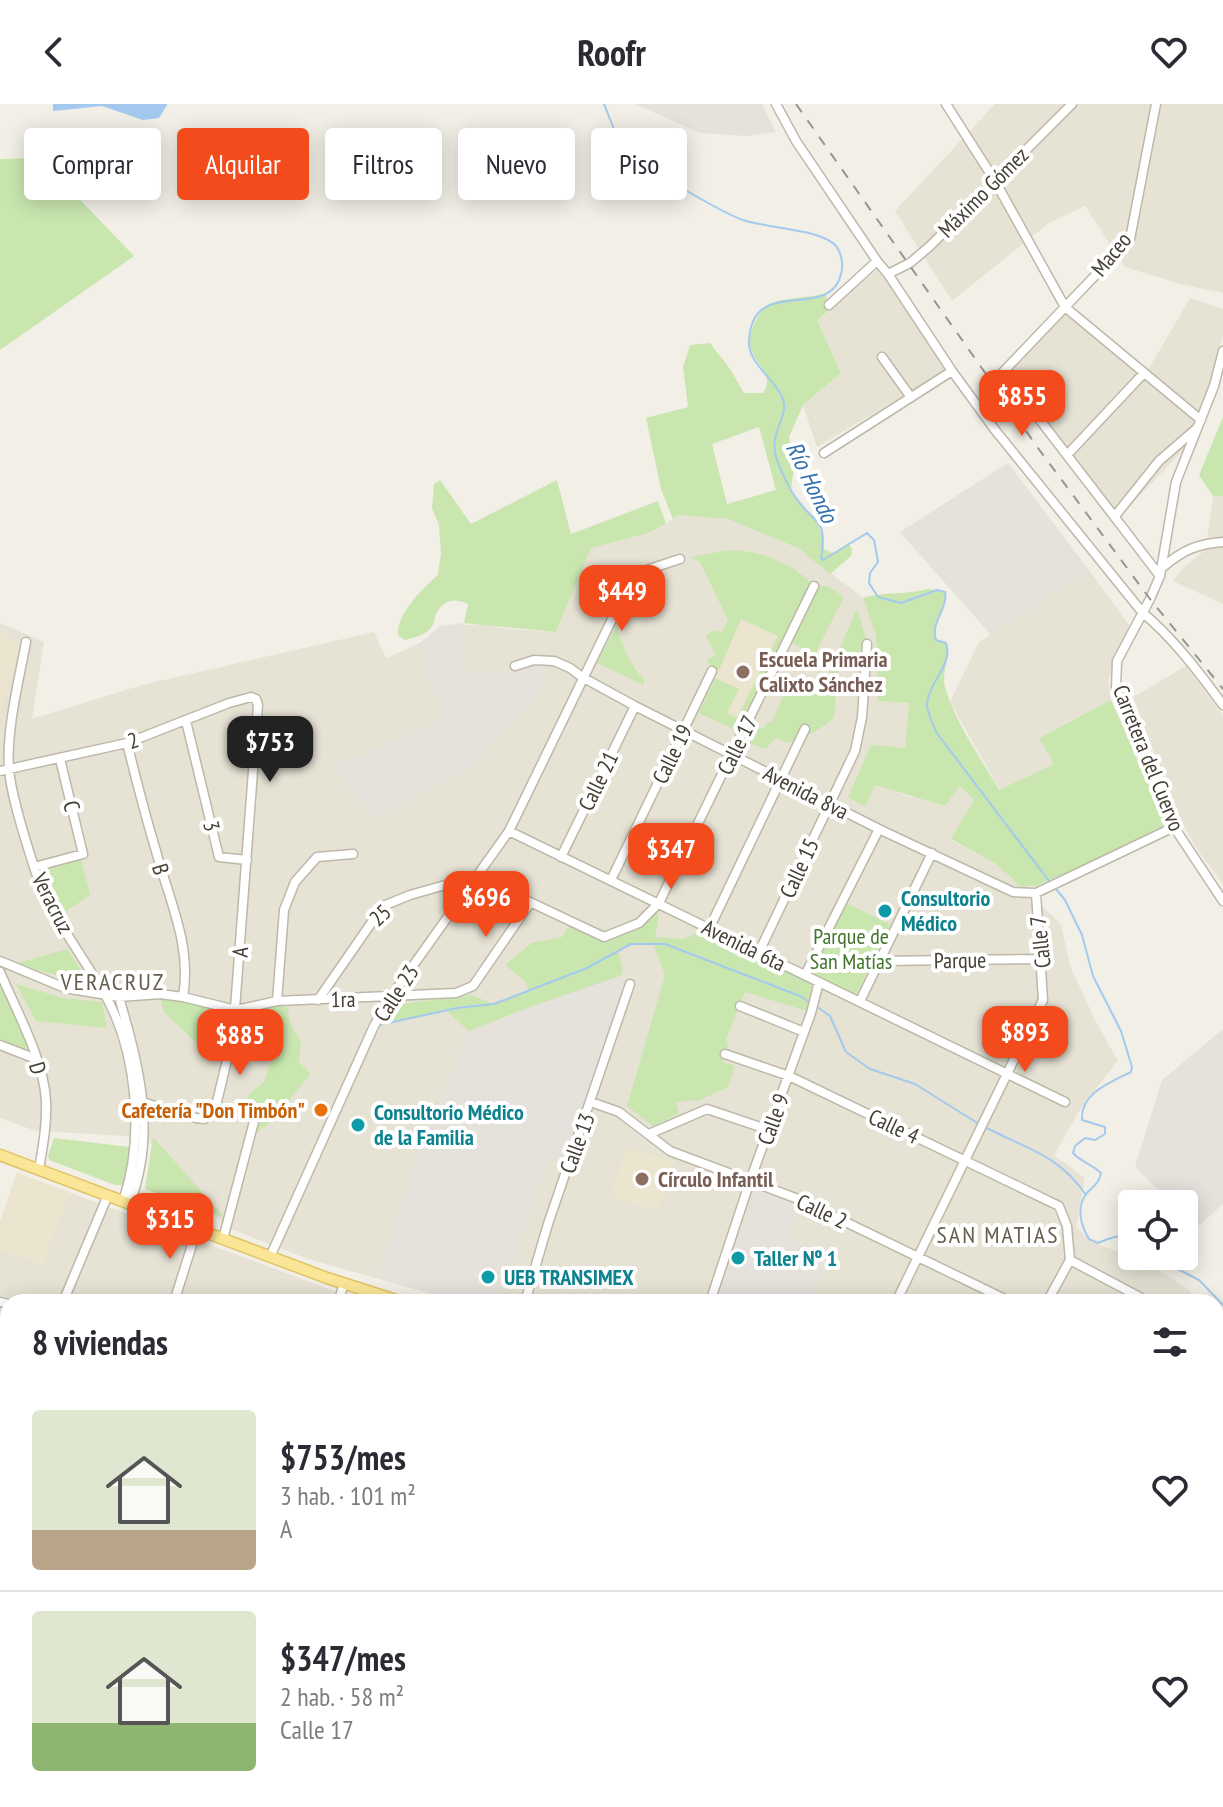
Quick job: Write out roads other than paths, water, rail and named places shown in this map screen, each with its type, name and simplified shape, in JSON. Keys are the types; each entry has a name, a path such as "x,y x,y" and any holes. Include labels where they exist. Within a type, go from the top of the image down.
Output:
{"main road":[{"path":"0,1155 376,1294"}],"street":[{"path":"776,104 796,141 995,430 1142,612 1184,652 1223,705"},
{"path":"946,104 995,181 1065,307 1199,423 1159,461 1115,516"},
{"name":"Máximo Gómez","path":"888,274 910,263 930,246 1072,104"},
{"name":"Maceo","path":"1067,455 1003,372 1130,239 1156,104"},
{"path":"829,305 877,261"},
{"name":"Carretera del Cuervo","path":"1223,351 1214,386 1176,482 1161,572 1117,661 1116,689 1174,827 1223,901"},
{"path":"882,357 910,396"},
{"path":"824,453 952,371"},
{"path":"1143,374 1067,455 1161,572 1182,551 1201,543 1223,542"},
{"name":"Calle 23","path":"270,1257 374,1026 390,998 509,831 634,574 680,559"},
{"name":"Calle 17","path":"659,903 814,586"},
{"name":"Veracruz","path":"26,642 5,770 34,867 113,1011 139,1101"},
{"name":"Calle 15","path":"759,952 848,769 860,732 867,644"},
{"name":"Avenida 8va","path":"515,666 534,660 554,661 683,731 879,829 1013,892 1036,893"},
{"name":"Calle 19","path":"611,880 712,671"},
{"name":"2","path":"5,770 127,743 251,697 256,699 258,705"},
{"name":"A","path":"139,1101 204,1119 212,1115 229,1059 236,1010 258,705"},
{"name":"Calle 21","path":"561,857 635,706"},
{"name":"3","path":"186,721 219,857 247,860"},
{"path":"709,929 805,729"},
{"name":"B","path":"127,743 156,853 181,931 186,979 183,997"},
{"name":"C","path":"34,867 83,854 60,759"},
{"name":"Calle 7","path":"900,1294 1043,1000 1036,893 1174,827"},
{"path":"805,975 879,829"},
{"name":"Avenida 6ta","path":"509,831 1065,1102"},
{"path":"860,1001 932,853"},
{"path":"277,1001 284,910 295,882 317,857 353,854"},
{"path":"477,877 604,937 639,923 659,903"},
{"name":"25","path":"318,1000 383,906 442,885 477,877"},
{"name":"1ra","path":"0,961 65,988 119,997 160,994 236,1010 277,1001 456,993 473,986 530,903"},
{"name":"Parque","path":"879,961 1042,959"},
{"name":"D","path":"0,972 36,1059 46,1098 45,1136 39,1169"},
{"name":"Calle 9","path":"713,1294 811,1013 819,982"},
{"name":"Calle 13","path":"527,1294 548,1224 630,984"},
{"name":"Veracruz","path":"119,997 138,1065 139,1101 126,1202"},
{"path":"740,1006 804,1032"},
{"path":"0,1045 36,1059"},
{"name":"Calle 4","path":"725,1054 789,1076 1059,1206 1067,1226 1070,1260"},
{"name":"Calle 2","path":"591,1102 619,1112 670,1151 798,1199 995,1294"},
{"path":"649,1134 707,1109 769,1130"},
{"path":"223,1239 256,1114"},
{"path":"66,1294 108,1195"},
{"path":"177,1294 197,1229"},
{"path":"1051,1294 1070,1260 1125,1294"},
{"path":"341,1294 344,1284"}],"water":[{"path":"53,104 167,105 159,118 143,120 102,106 53,111"}],"waterway":[{"name":"Río Hondo","path":"604,104 624,148 661,175 733,216 753,223 806,232 829,240 836,246 842,272 832,290 815,298 766,307 751,325 749,343 753,358 783,399 783,412 775,440 776,457 795,496 822,530 823,560 867,533 874,540 878,562 870,573 869,583 878,597 901,603 937,590 945,592 935,634 936,640 946,643 946,659 928,698 929,716 936,732 1049,881"},
{"name":"Río Hondo","path":"1056,889 1065,900 1082,935 1093,976 1121,1031 1132,1067 1131,1072 1106,1084 1086,1103 1082,1120 1105,1127 1105,1134 1095,1140 1085,1138 1075,1146 1073,1153 1101,1173 1083,1199 1080,1211 1089,1239 1098,1243 1118,1236"},
{"path":"379,1025 457,1008 494,1004 587,968 631,944 665,944 800,996 810,1003"},
{"path":"816,1006 830,1016 846,1052 870,1069 915,1084 979,1124"},
{"path":"985,1127 1053,1161 1086,1195"},
{"name":"Río Hondo","path":"1180,1270 1199,1280 1212,1294"}],"railway":[{"path":"796,104 1038,448 1150,599 1223,689"}],"place":[{"name":"Escuela Primaria Calixto Sánchez","path":"743,672"},
{"name":"Consultorio Médico","path":"885,911"},
{"name":"Cafetería \"Don Timbón\"","path":"321,1110"},
{"name":"Consultorio Médico de la Familia","path":"358,1125"},
{"name":"Círculo Infantil","path":"642,1179"},
{"name":"Taller Nº 1","path":"738,1258"},
{"name":"UEB TRANSIMEX","path":"488,1277"}],"district":[{"name":"VERACRUZ","path":"113,981"},
{"name":"SAN MATIAS","path":"998,1234"}],"park label":[{"name":"Parque de San Matías","path":"851,948"}]}
